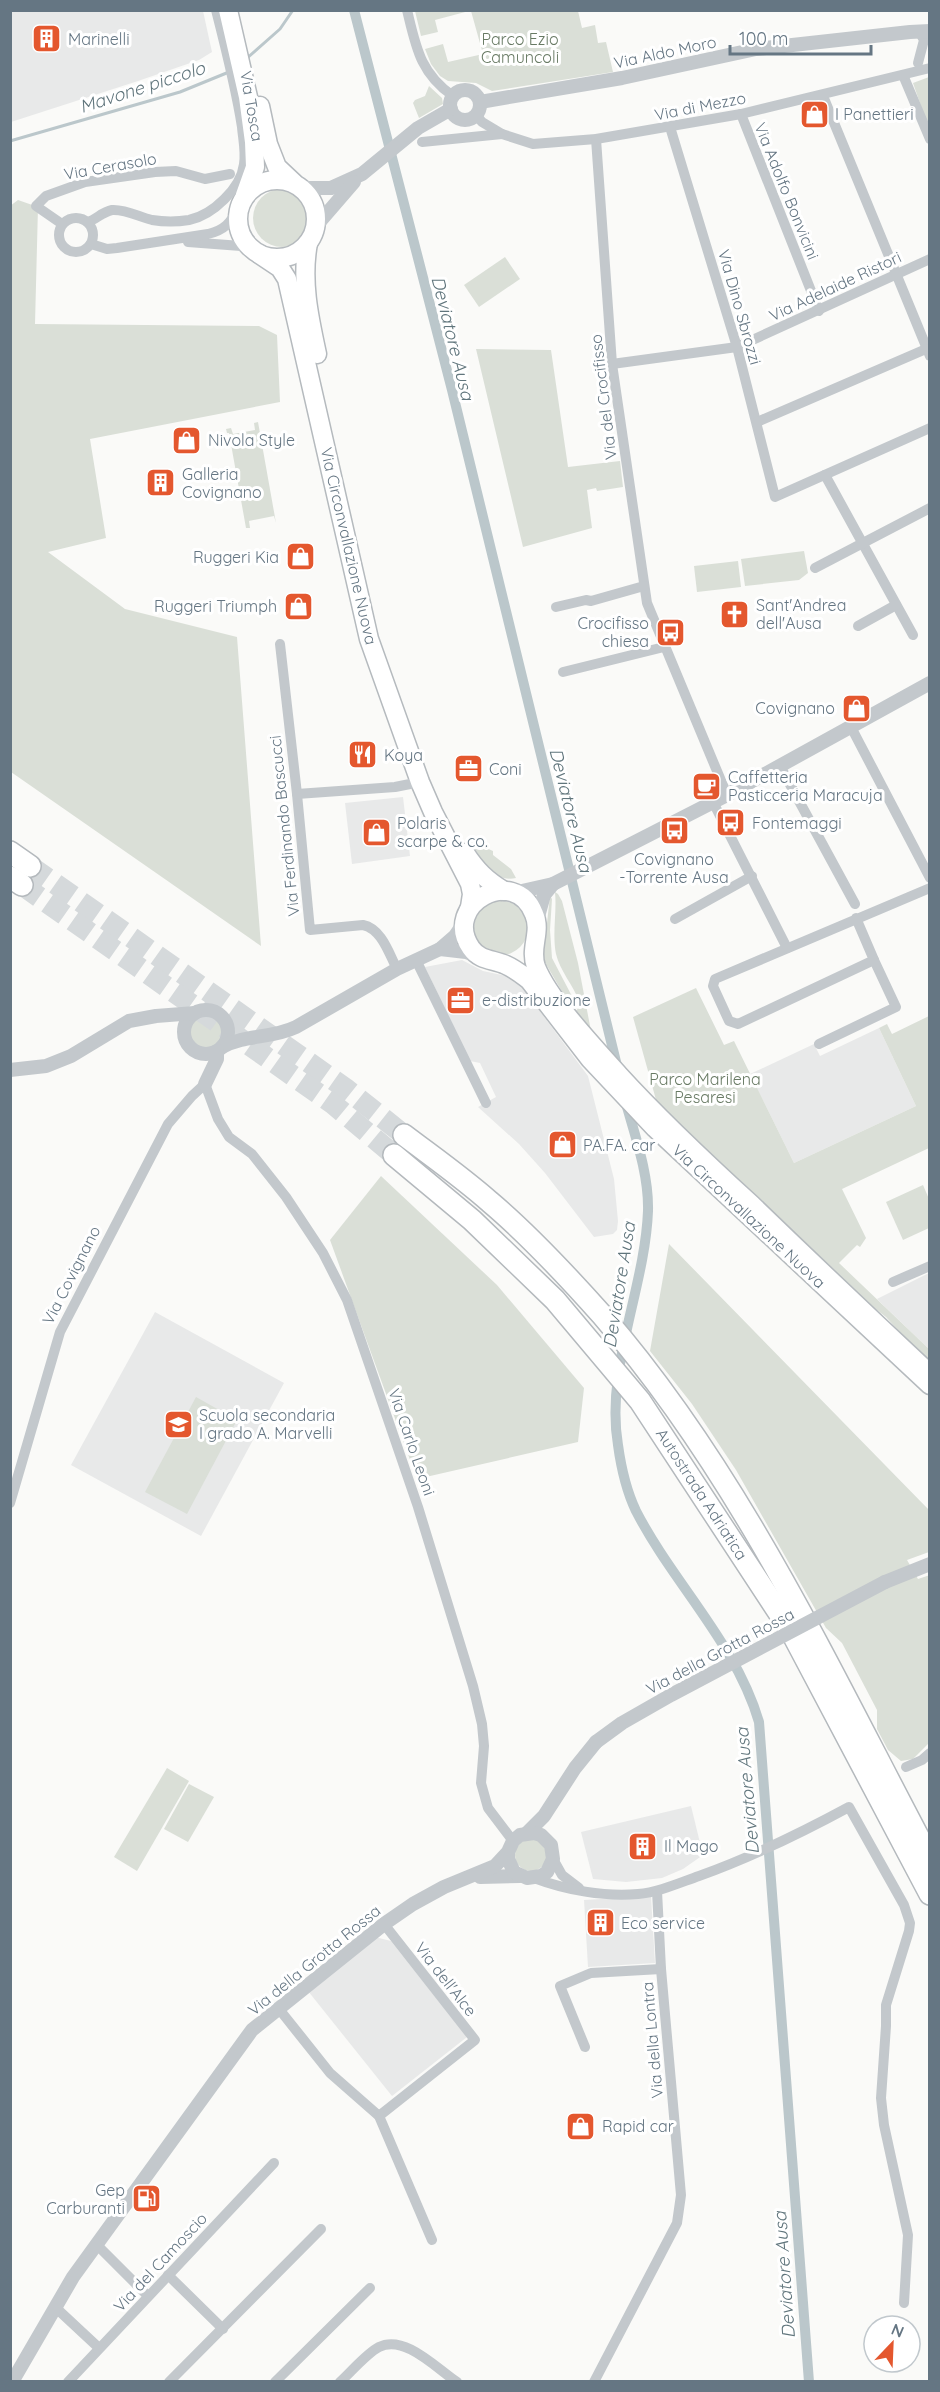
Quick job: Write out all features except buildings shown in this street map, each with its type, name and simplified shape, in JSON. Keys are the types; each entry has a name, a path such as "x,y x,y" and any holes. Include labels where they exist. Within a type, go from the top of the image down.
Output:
{"highway":[{"path":"10,852 21,876"},
{"name":"Autostrada Adriatica","path":"404,1135 491,1202 573,1283 656,1383 736,1500 803,1619 930,1859"},
{"name":"Autostrada Adriatica","path":"394,1155 472,1220 555,1300 640,1401 791,1631 930,1894"}],"main road":[{"path":"228,10 248,97 255,167 237,216 239,231 256,252 274,258 289,257 308,243 316,226 314,205 277,167 248,97"},
{"path":"234,35 241,10"},
{"path":"242,202 264,182 280,180 298,186"},
{"name":"Via Circonvallazione Nuova","path":"308,243 304,266 315,345 359,553 386,656 414,740 452,827 476,870 488,881 524,899 532,908 537,920 533,953 542,978 592,1053"},
{"name":"Via Circonvallazione Nuova","path":"256,252 280,268 287,279 362,613 393,709 420,782 470,884 472,894 465,935 470,947 479,956 516,970 529,980 654,1120 930,1385"},
{"path":"467,915 485,894 509,892"},
{"path":"503,964 520,957 533,944"},
{"name":"Via Circonvallazione Nuova","path":"654,1120 930,1374"}],"street":[{"path":"216,10 234,35"},
{"path":"316,226 362,174 452,102 461,90 471,90 478,97 478,109 464,120 455,116 452,102 426,71 415,45 407,10"},
{"path":"924,31 926,67"},
{"name":"Via Aldo Moro","path":"478,109 756,49 924,31"},
{"name":"Via di Mezzo","path":"478,109 482,122 502,134 534,144 596,139 741,114 823,96 926,67 930,55"},
{"path":"903,75 930,139"},
{"path":"757,422 928,352 823,96"},
{"name":"Via Tosca","path":"88,222 101,213 111,210 120,210 152,219 175,221 191,219 207,213 237,184 244,165 248,97"},
{"name":"Via Adolfo Bonvicini","path":"741,114 819,312"},
{"name":"Via Dino Sbrozzi","path":"670,127 737,347 775,497 825,475"},
{"name":"Via di Mezzo","path":"422,142 502,134"},
{"name":"Via del Crocifisso","path":"596,139 612,364 647,603 727,795"},
{"name":"Via Cerasolo","path":"62,224 36,206 46,196 85,182 155,172 176,171 205,179 230,174"},
{"path":"298,186 331,188 362,174"},
{"path":"91,244 107,249 173,241 219,231 228,225 242,202"},
{"path":"77,217 88,222 94,235 91,244 82,251 71,252 66,249 58,235 62,224 77,217"},
{"path":"173,241 241,246 256,252"},
{"name":"Via Adelaide Ristori","path":"612,364 737,347 819,312 930,259"},
{"path":"913,635 825,475 930,428"},
{"path":"815,568 930,507"},
{"path":"556,607 586,600 591,601 644,586"},
{"path":"858,626 897,605"},
{"name":"Via Ferdinando Bascucci","path":"280,644 310,930 363,924 371,926 377,932 397,969"},
{"path":"563,672 664,647"},
{"path":"509,892 553,884 727,795 930,683"},
{"path":"851,727 930,878"},
{"path":"780,766 855,904"},
{"path":"297,794 399,786 420,782"},
{"path":"713,802 787,948"},
{"path":"675,919 752,876"},
{"path":"537,920 544,896 553,884"},
{"path":"874,960 738,1023 729,1021 713,986 715,979 930,888"},
{"path":"197,1052 204,1054 220,1049 233,1041 252,1036 280,1034 296,1027 397,969 440,949 455,936 467,915"},
{"path":"819,1044 896,1007 856,918"},
{"path":"440,949 479,956"},
{"path":"416,960 486,1103"},
{"path":"10,1070 46,1066 71,1056 129,1021 156,1016 209,1010 215,1012 235,1029 252,1036"},
{"path":"195,1013 186,1023 185,1036 187,1043 197,1052 206,1071 206,1084"},
{"path":"156,1016 171,1022 185,1036"},
{"path":"206,1084 228,1034 225,1021"},
{"name":"Via Covignano","path":"10,1503 60,1332 168,1124 192,1096 206,1084"},
{"name":"Via Carlo Leoni","path":"206,1084 218,1119 229,1137 252,1154 286,1197 323,1253 347,1300 418,1507 473,1686 482,1724 484,1746 481,1783 488,1808 510,1846"},
{"path":"893,1282 930,1266"},
{"name":"Via della Grotta Rossa","path":"527,1833 536,1826 575,1768 596,1742 622,1724 671,1695 885,1582 930,1564"},
{"path":"906,1767 922,1760 930,1753"},
{"name":"Via della Grotta Rossa","path":"551,1845 550,1820 554,1802"},
{"path":"582,1889 562,1875 553,1859 551,1845 541,1835 527,1833 510,1846 510,1866 520,1876 610,1895 657,1891 752,1856 849,1807 903,1905 910,1923 886,2005 881,2098 884,2125 908,2235 904,2303"},
{"name":"Via della Grotta Rossa","path":"12,2382 73,2277 252,2030 384,1924 413,1904 444,1887 495,1866 510,1846"},
{"path":"534,1878 547,1872 553,1859"},
{"name":"Via della Grotta Rossa","path":"472,1877 520,1876"},
{"name":"Via della Lontra","path":"594,2382 677,2223 681,2195 661,1969 657,1891"},
{"name":"Via dell'Alce","path":"379,2116 475,2040 384,1924"},
{"path":"585,2047 560,1986 591,1973 661,1969"},
{"path":"279,2009 330,2073 379,2116 432,2240"},
{"name":"Via del Camoscio","path":"68,2382 274,2163"},
{"path":"170,2382 321,2229"},
{"path":"96,2244 148,2296"},
{"path":"168,2275 223,2328"},
{"path":"275,2382 370,2288"},
{"path":"55,2307 99,2348"},
{"path":"340,2382 380,2347 400,2344 413,2350 458,2382"}],"shaded area":[{"path":"11,10 203,11 212,52 199,60 11,122"},
{"path":"403,797 410,856 352,864 345,803"},
{"path":"462,960 483,971 511,977 519,983 588,1076 614,1179 618,1221 617,1230 613,1234 594,1237 545,1173 519,1144 478,1107 496,1097 480,1063 470,1061 425,967"},
{"path":"879,1028 916,1106 794,1163 750,1074 814,1044 820,1056"},
{"path":"929,1273 929,1349 877,1299"},
{"name":"Scuola secondaria I grado A. Marvelli","path":"155,1312 284,1383 201,1536 71,1465"},
{"path":"691,1806 703,1855 683,1869 662,1878 626,1882 593,1879 581,1832"},
{"path":"651,1896 655,1963 588,1967 584,1900"},
{"path":"375,1937 391,1941 467,2037 392,2096 308,1991"}],"green space":[{"name":"Parco Ezio Camuncoli","path":"415,10 469,11 435,20 438,32 421,36"},
{"name":"Parco Ezio Camuncoli","path":"471,11 578,11 582,28 595,25 598,43 606,42 613,72 492,91 476,83 448,81 440,76 431,64 425,49 443,44 448,62 483,54"},
{"path":"929,77 929,129 913,83"},
{"path":"429,86 442,98 443,104 419,118 413,103 425,96"},
{"path":"282,189 293,191 306,202 311,218 309,229 298,242 282,247 271,245 258,234 253,218 255,207 266,194"},
{"path":"18,200 38,207 35,324 259,326 277,335 280,402 90,439 106,538 48,552 125,609 237,637 261,946 11,772 10,206"},
{"path":"505,257 520,279 479,307 464,285"},
{"path":"476,349 551,350 568,467 620,461 623,487 597,491 596,488 587,490 592,528 523,547"},
{"path":"258,422 276,523 274,516 249,521 250,528 246,528 229,433 226,429 231,428 233,434 255,430 254,423"},
{"path":"804,551 808,573 799,580 745,586 741,559"},
{"path":"738,561 741,587 697,592 694,566"},
{"path":"470,841 493,851 493,855 511,869 516,878 508,879 494,873"},
{"path":"555,892 562,901 578,963 591,1031 575,1012 580,1006 579,1001 556,954"},
{"path":"550,896 552,899 550,930 552,958 575,1002 571,1007 543,959"},
{"path":"501,901 511,903 520,909 526,918 528,928 526,938 520,947 511,953 501,955 491,953 482,947 476,938 474,928 476,918 482,909 491,903"},
{"name":"Parco Marilena Pesaresi","path":"696,988 724,1045 734,1041 794,1163 916,1106 879,1028 887,1024 892,1034 929,1016 929,1148 842,1189 866,1238 860,1247 857,1245 839,1263 929,1349 929,1364 886,1317 850,1289 658,1107 633,1017"},
{"path":"206,1015 218,1020 223,1032 218,1044 206,1049 194,1044 189,1032 194,1020"},
{"path":"381,1176 497,1285 584,1388 578,1442 417,1479 330,1240"},
{"path":"923,1185 929,1199 929,1228 903,1240 886,1202"},
{"path":"669,1244 929,1510 929,1552 907,1560 918,1579 930,1575 929,1743 913,1759 901,1761 888,1750 877,1729 877,1710 842,1643 826,1628 736,1470 692,1404 650,1351"},
{"path":"196,1397 237,1420 187,1514 145,1492"},
{"path":"167,1768 189,1781 137,1871 114,1857"},
{"path":"189,1784 214,1797 188,1842 164,1829"},
{"path":"531,1839 543,1843 547,1855 543,1867 531,1871 519,1867 515,1855 519,1843"}],"waterway":[{"name":"Mavone piccolo","path":"246,59 280,29 293,10"},
{"name":"Deviatore Ausa","path":"354,10 452,390 618,1070"},
{"name":"Mavone piccolo","path":"10,141 180,92 229,72"},
{"name":"Deviatore Ausa","path":"625,1100 644,1169 648,1211 640,1269 617,1387 615,1416 618,1445 624,1478 636,1511 720,1640 749,1693 759,1722 809,2382"}],"tunnel":[{"path":"30,866 345,1088 404,1135"},
{"path":"22,885 333,1104 394,1155"}],"place":[{"name":"Marinelli","path":"47,39"},
{"name":"I Panettieri","path":"814,114"},
{"name":"Nivola Style","path":"187,440"},
{"name":"Galleria Covignano","path":"161,483"},
{"name":"Ruggeri Kia","path":"300,557"},
{"name":"Ruggeri Triumph","path":"298,606"},
{"name":"Sant'Andrea dell'Ausa","path":"735,614"},
{"name":"Crocifisso chiesa","path":"670,632"},
{"name":"Covignano","path":"856,708"},
{"name":"Koya","path":"363,755"},
{"name":"Coni","path":"468,769"},
{"name":"Caffetteria Pasticceria Maracuja","path":"707,786"},
{"name":"Fontemaggi","path":"731,823"},
{"name":"Covignano -Torrente Ausa","path":"674,831"},
{"name":"Polaris scarpe & co.","path":"376,832"},
{"name":"e-distribuzione","path":"461,1000"},
{"name":"PA.FA. car","path":"562,1145"},
{"name":"Scuola secondaria I grado A. Marvelli","path":"178,1424"},
{"name":"Il Mago","path":"643,1846"},
{"name":"Eco service","path":"600,1923"},
{"name":"Rapid car","path":"581,2126"},
{"name":"Gep Carburanti","path":"146,2199"}]}
